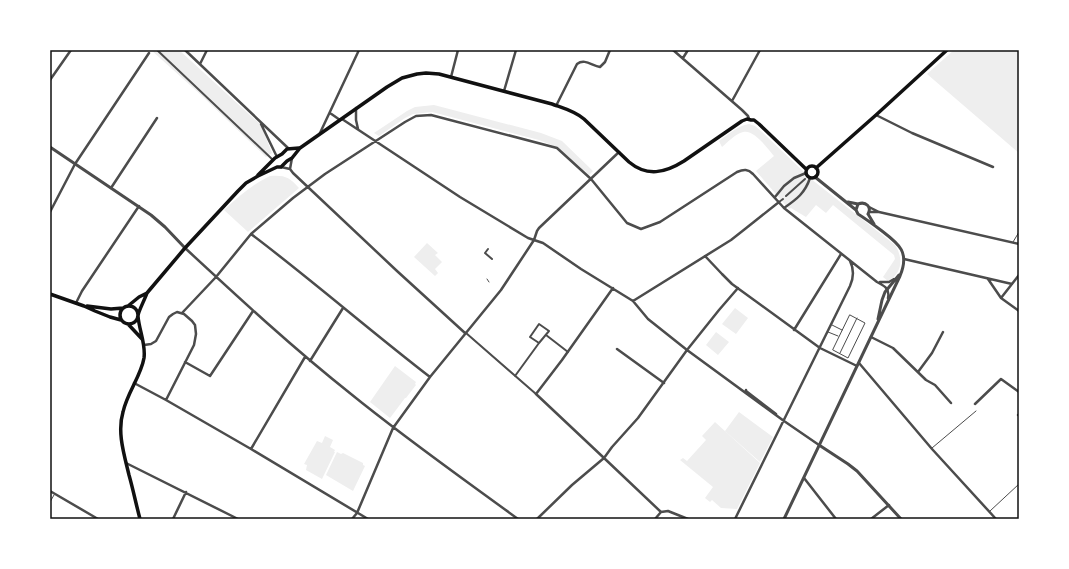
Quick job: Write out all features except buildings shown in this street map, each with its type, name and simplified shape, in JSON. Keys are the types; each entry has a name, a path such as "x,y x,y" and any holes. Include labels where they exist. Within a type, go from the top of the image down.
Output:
{"main road":[{"path":"816,168 947,50"},
{"path":"84,306 111,309 123,308 147,293 185,248 246,183 279,167 292,158 300,148 320,133 387,87 407,76 417,74 430,73 451,77 556,106 580,116 629,162 640,169 652,172 664,171 684,161 736,124 749,119 754,120 759,124 806,171 810,178 815,177 818,171 816,168"},
{"path":"258,176 276,157 290,148 300,148"},
{"path":"290,148 294,150 295,154"},
{"path":"273,160 274,165 279,167"},
{"path":"806,171 811,166 816,168"},
{"path":"128,324 135,322 145,301 147,293"},
{"path":"50,294 121,320 128,324 143,340"},
{"path":"128,306 136,309 144,346 143,364 126,401 121,420 121,436 139,519"},
{"path":"121,320 120,312 123,308"}],"street":[{"path":"50,80 71,50"},
{"path":"157,50 273,160"},
{"path":"184,50 290,148"},
{"path":"200,64 207,50"},
{"path":"320,133 359,50"},
{"path":"451,77 458,50"},
{"path":"504,91 516,50"},
{"path":"556,106 577,64 584,61 600,67 605,62 610,50"},
{"path":"674,50 732,101 746,114 749,119"},
{"path":"683,58 688,50"},
{"path":"732,101 760,50"},
{"path":"50,212 75,164 149,53"},
{"path":"356,108 358,129"},
{"path":"330,113 358,129 460,197 528,238 544,243 581,269 633,301 645,316 687,350 784,421 853,468 901,519"},
{"path":"182,313 216,277 252,234 307,186 405,122 416,116 432,115 557,148 591,179 627,223 641,229 660,222 742,170 751,171 784,208 841,254 884,285 888,289 889,295 886,306"},
{"path":"876,115 912,134 993,168"},
{"path":"111,188 157,118"},
{"path":"260,121 276,157"},
{"path":"50,147 161,223 216,277 305,357 393,428 518,519"},
{"path":"352,519 357,513 393,428 430,377 465,333 488,308 534,240 539,228 619,152"},
{"path":"292,158 290,168 293,173 465,333 536,394 661,512"},
{"path":"279,167 290,168"},
{"path":"775,197 784,186 806,171"},
{"path":"784,519 886,306 903,268 904,259 902,250 898,243 858,214 856,210 815,177"},
{"path":"784,208 799,197 810,178"},
{"path":"786,196 805,179"},
{"path":"633,301 740,234 782,199"},
{"path":"846,202 858,204 865,203 869,208 879,212 1019,244"},
{"path":"856,210 858,204"},
{"path":"76,303 82,291 138,206"},
{"path":"869,208 869,213 874,226"},
{"path":"862,216 866,216 869,213 879,212"},
{"path":"252,234 430,377"},
{"path":"488,249 485,253 492,259"},
{"path":"794,330 841,254"},
{"path":"705,256 738,288 794,330 820,348 858,365 996,519"},
{"path":"735,519 852,282 853,270 848,259"},
{"path":"904,259 1012,284"},
{"path":"875,329 882,300 903,268"},
{"path":"1002,298 1019,275"},
{"path":"878,282 889,282 896,278"},
{"path":"988,279 1002,298 1019,311"},
{"path":"536,394 568,352 613,288"},
{"path":"537,519 572,485 604,458 638,418 687,350 738,288"},
{"path":"310,361 343,308"},
{"path":"185,362 210,376 253,311"},
{"path":"144,346 151,344 158,339 171,315 177,312 182,313 192,321 196,331 196,339 166,400"},
{"path":"515,376 548,331 539,324 530,337 539,343"},
{"path":"918,372 932,353 943,332"},
{"path":"546,335 568,352"},
{"path":"871,337 893,348 926,380 935,385 952,404"},
{"path":"617,349 664,383"},
{"path":"251,449 305,357"},
{"path":"975,404 1000,379 1019,392"},
{"path":"134,383 251,449 368,519"},
{"path":"746,390 784,421"},
{"path":"126,462 238,519"},
{"path":"804,478 836,519"},
{"path":"50,491 98,519"},
{"path":"173,519 186,492"},
{"path":"871,519 888,505"},
{"path":"655,519 661,512 664,511 668,511 688,519"}],"lane":[{"path":"1012,242 1019,232"},
{"path":"850,315 857,318 865,322 848,358 832,350 850,315"},
{"path":"840,354 857,318"},
{"path":"831,325 842,330"},
{"path":"828,331 839,337"},
{"path":"932,448 976,412"},
{"path":"990,511 1019,484"},
{"path":"50,502 55,494"}],"shaded area":[{"path":"151,50 179,50 261,125 272,153 266,157"},
{"path":"954,50 1019,50 1019,153 927,74"},
{"path":"434,105 541,133 562,141 593,171 589,175 559,148 539,140 432,112 413,114 379,136 374,133 415,107"},
{"path":"749,124 755,126 762,132 804,172 807,177 895,245 898,250 900,264 897,274 893,278 888,281 883,277 895,259 894,255 833,205 826,213 816,205 806,217 791,208 789,209 756,171 774,156 756,136 743,132 734,136 722,147 719,141 737,128"},
{"path":"270,176 286,178 292,181 299,188 248,232 224,210 251,187"},
{"path":"427,243 438,253 435,255 442,262 435,269 438,273 435,276 414,257"},
{"path":"735,308 748,318 736,334 722,324"},
{"path":"716,332 729,342 718,355 706,345"},
{"path":"395,366 416,382 416,385 390,418 370,402"},
{"path":"739,412 773,437 760,462 725,431"},
{"path":"715,422 760,463 737,509 721,508 712,500 710,502 705,498 713,487 680,460 683,458 687,461 706,440 702,436"},
{"path":"325,436 333,440 330,447 335,450 335,452 322,479 306,470 307,465 304,464 317,441 322,443"},
{"path":"337,452 341,454 343,453 363,463 365,466 353,491 326,475"}]}
